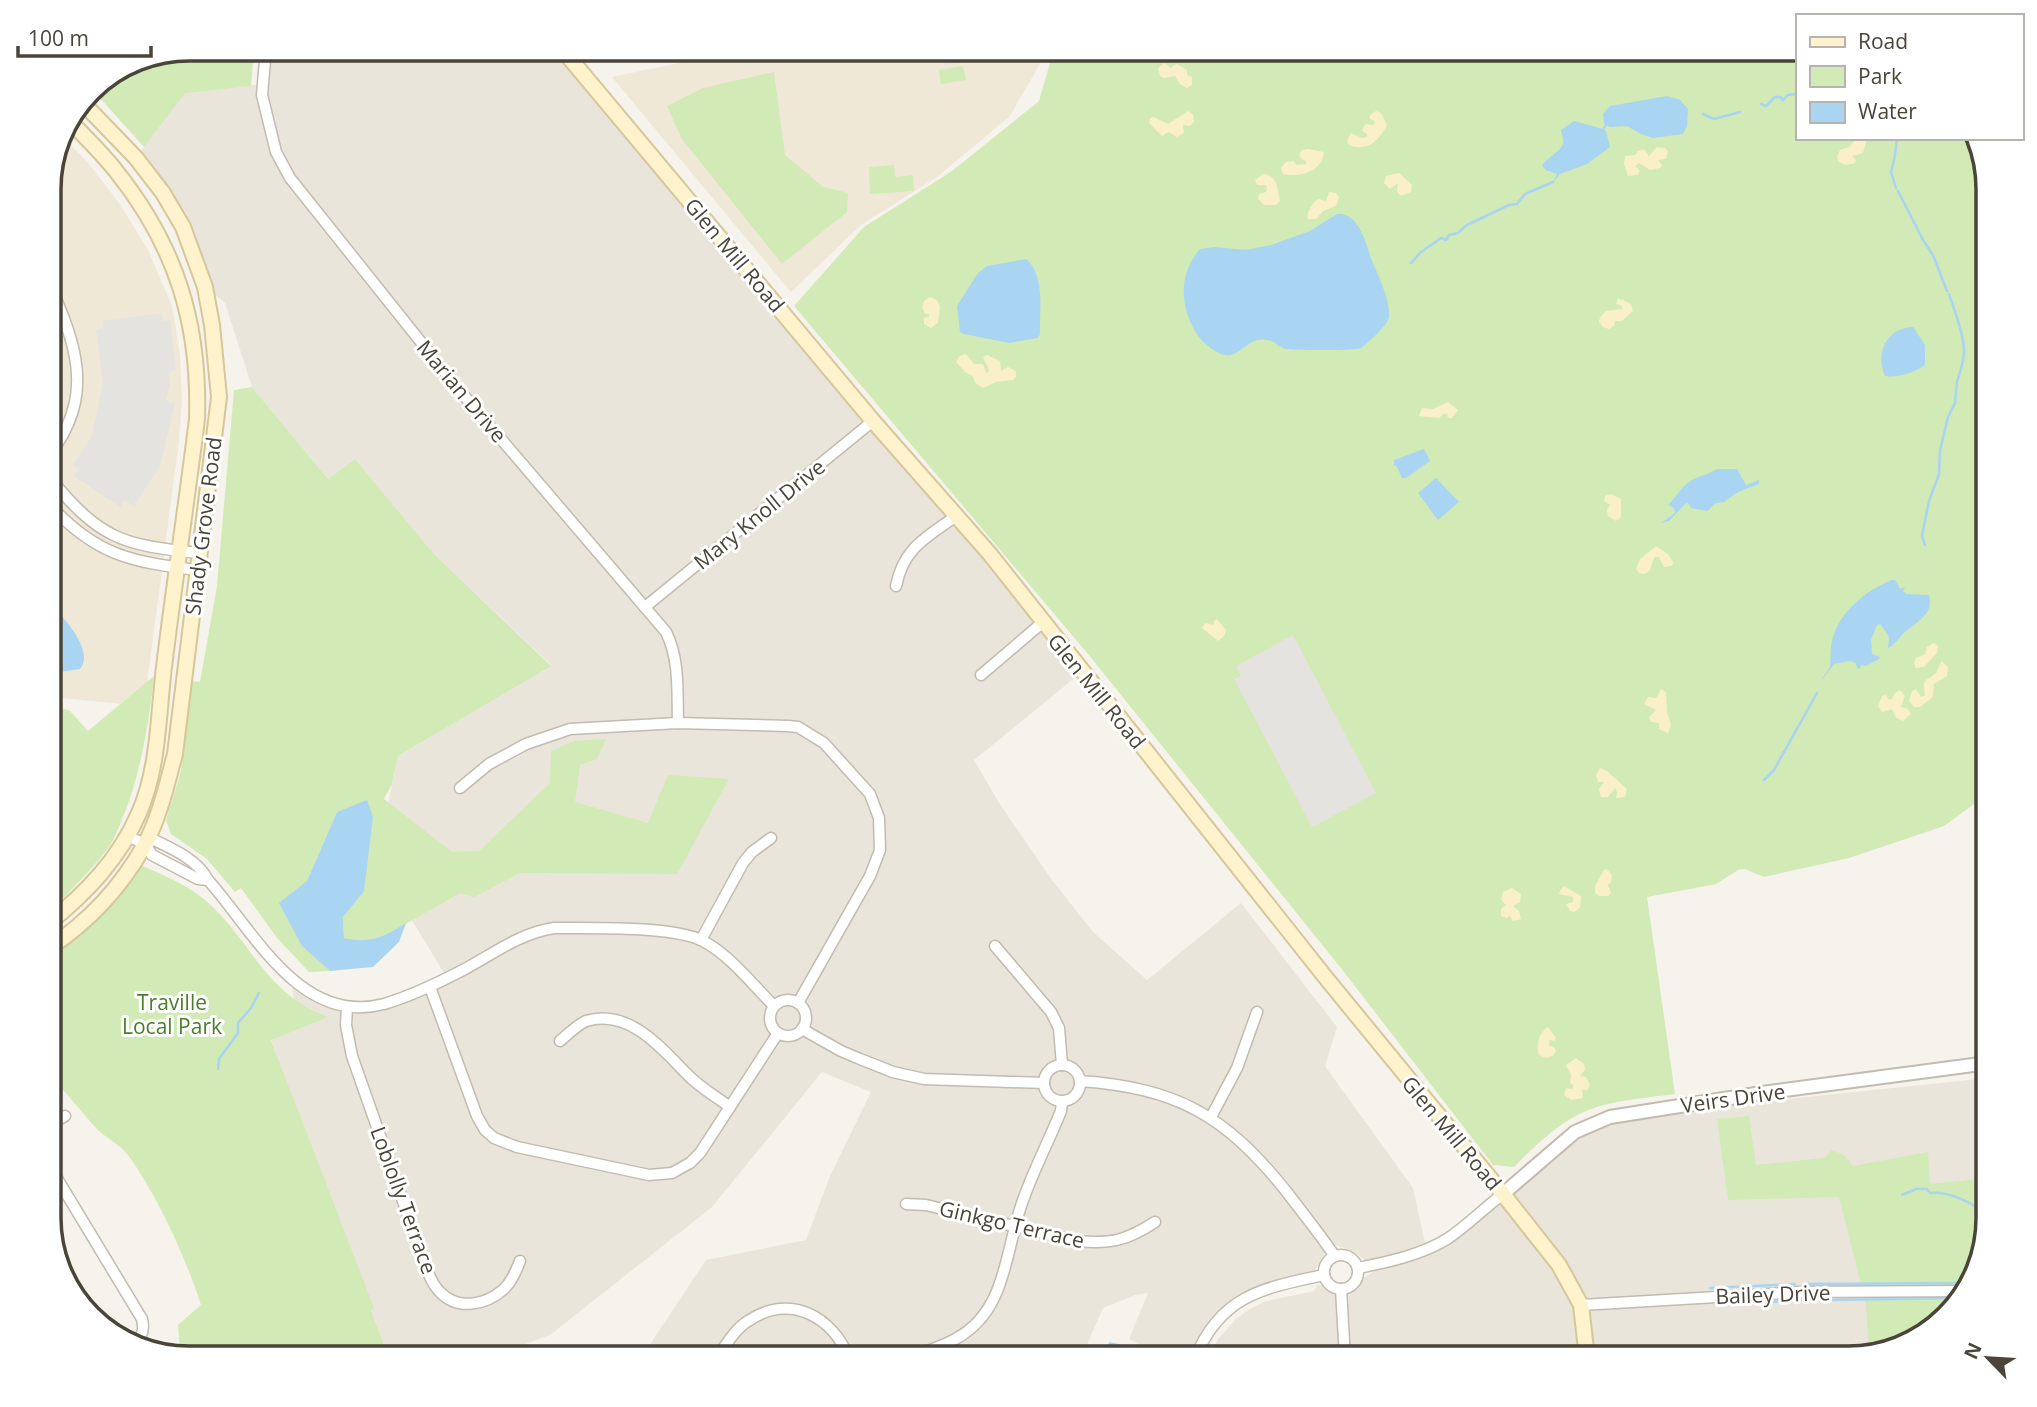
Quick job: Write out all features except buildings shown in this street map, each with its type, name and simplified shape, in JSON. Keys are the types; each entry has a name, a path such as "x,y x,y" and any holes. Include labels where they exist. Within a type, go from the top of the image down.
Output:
{"main road":[{"name":"Glen Mill Road","path":"573,62 873,421 989,553 1326,978 1503,1194 1559,1265 1581,1305 1586,1346"},
{"name":"Shady Grove Road","path":"62,939 103,902 145,844 175,754 219,397 212,325 205,287 183,227 163,193 136,158 90,110"},
{"name":"Shady Grove Road","path":"62,913 82,897 115,858 143,801 156,748 176,568 197,419 197,367 186,303 172,260 148,217 114,168 77,128"}],"street":[{"name":"Marian Drive","path":"265,62 262,95 276,152 290,178 460,391 666,632 673,646 676,664 678,723"},
{"path":"62,314 72,337 78,373 71,417 62,436"},
{"name":"Mary Knoll Drive","path":"645,607 873,421"},
{"path":"62,491 84,516 106,532 131,543 199,553"},
{"path":"896,586 908,552 956,516"},
{"path":"62,517 73,528 110,553 138,562 197,570"},
{"path":"981,675 1042,622"},
{"path":"460,788 489,764 526,744 570,729 678,723 798,727 824,743 870,794 879,818 880,850 870,876 798,1003"},
{"path":"127,836 145,844 154,840 180,854 204,872 275,962 291,978 319,998 347,1007 384,1004 430,987 488,957 517,938 537,930 569,928 665,932 701,940 736,966 774,1006"},
{"path":"701,940 743,863 752,852 771,838"},
{"path":"995,946 1051,1012 1059,1028 1062,1065"},
{"path":"430,987 477,1116 485,1130 503,1142 636,1173 672,1174 690,1164 778,1033"},
{"path":"788,1000 798,1003 806,1018 802,1029 788,1036 773,1029 770,1018 774,1006 788,1000"},
{"name":"Loblolly Terrace","path":"347,1007 346,1025 352,1056 431,1279 440,1292 456,1302 482,1303 504,1289 520,1261"},
{"path":"1211,1117 1237,1068 1257,1012"},
{"path":"560,1041 580,1024 588,1021 611,1020 632,1027 657,1043 689,1076 730,1107"},
{"path":"802,1029 841,1051 892,1072 924,1079 1044,1083"},
{"path":"1062,1065 1076,1072 1080,1081 1077,1093 1062,1101 1048,1094 1044,1083 1051,1069 1062,1065"},
{"name":"Veirs Drive","path":"1503,1194 1575,1132 1610,1117 1713,1100 1976,1065"},
{"path":"1080,1081 1122,1085 1148,1091 1175,1099 1211,1117 1258,1157 1315,1227 1334,1255"},
{"path":"938,1346 956,1339 984,1315 1000,1283 1015,1225 1061,1111 1062,1101"},
{"path":"62,1187 142,1319 144,1329 141,1336"},
{"path":"1358,1268 1418,1253 1436,1245 1457,1232 1503,1194"},
{"name":"Ginkgo Terrace","path":"906,1204 926,1205 1077,1241 1102,1243 1133,1237 1155,1222"},
{"path":"1334,1255 1349,1256 1358,1268 1356,1280 1352,1285 1341,1289 1332,1287 1324,1275 1325,1263 1334,1255"},
{"path":"1202,1346 1214,1323 1241,1299 1270,1287 1324,1275"},
{"path":"1341,1289 1344,1346"},
{"name":"Bailey Drive","path":"1581,1305 1789,1292 1952,1291"},
{"path":"726,1346 741,1326 751,1319 770,1311 795,1310 823,1321 844,1346"}],"shaded area":[{"path":"1041,61 1010,116 937,177 861,225 791,292 612,77 685,62"},
{"path":"265,62 573,62 1082,672 974,760 1001,806 1052,880 1093,932 1147,980 1241,903 1337,1027 1325,1066 1413,1188 1425,1243 1412,1250 1367,1261 1350,1250 1335,1245 1325,1252 1315,1271 1258,1286 1224,1306 1209,1321 1196,1346 1143,1346 1129,1339 1148,1293 1135,1295 1103,1308 1086,1346 649,1346 706,1260 806,1240 830,1176 871,1092 822,1072 712,1207 550,1335 520,1346 385,1346 271,1039 294,1000 291,978 319,998 367,1006 447,978 410,917 386,814 398,756 551,665 434,554 355,459 328,479 252,387 225,303 205,287 195,257 136,158 185,92 263,84"},
{"path":"943,62 963,62 944,65"},
{"path":"70,144 119,203 148,250 172,306 180,355 182,400 179,441 144,706 62,698 62,173"},
{"path":"162,313 163,321 170,320 176,370 169,372 170,384 166,401 175,403 160,466 134,506 125,500 120,507 74,476 79,469 73,465 92,436 103,382 96,330 103,328 103,321"},
{"path":"1293,635 1376,793 1312,827 1234,679 1241,676 1236,666"},
{"path":"1976,1079 1975,1234 1973,1244 1932,1313 1912,1329 1896,1336 1864,1345 1847,1346 1215,1346 1236,1319 1266,1301 1314,1291 1318,1284 1336,1296 1348,1296 1375,1270 1422,1258 1457,1238 1562,1150 1595,1129 1617,1120 1683,1110"}],"green space":[{"path":"1050,61 1796,61 1796,140 1966,140 1975,173 1976,190 1976,803 1944,826 1849,858 1764,877 1745,869 1738,870 1716,884 1647,897 1675,1094 1588,1110 1558,1127 1514,1167 1493,1165 1344,972 1088,654 794,306 864,227 952,171 1039,101"},
{"path":"253,62 251,86 185,93 144,147 100,98 105,93 125,78 165,64"},
{"path":"963,66 966,80 941,84 939,70"},
{"path":"774,72 785,155 823,187 848,193 847,212 782,264 682,139 667,106 703,88"},
{"path":"894,165 895,177 913,175 914,191 870,194 869,167"},
{"path":"252,387 328,479 355,459 434,554 551,666 398,756 392,784 384,799 452,852 479,851 550,783 551,751 575,741 606,739 597,759 580,765 575,802 648,823 668,775 729,779 677,874 520,873 474,897 460,893 386,935 363,942 344,939 343,917 364,890 337,812 307,881 302,946 330,971 309,972 278,939 241,888 235,892 207,859 171,834 166,820 181,771 190,681 200,682 217,586 234,390"},
{"path":"154,676 141,760 122,821 104,854 64,898 62,708 70,711 88,731"},
{"name":"Traville Local Park","path":"134,862 179,883 205,900 235,932 273,980 306,1007 328,1017 271,1040 374,1308 371,1310 384,1346 180,1345 178,1325 201,1305 170,1227 128,1155 95,1127 62,1089 62,935"},
{"path":"1749,1116 1756,1165 1824,1158 1832,1150 1844,1155 1853,1166 1928,1152 1930,1184 1976,1179 1975,1234 1963,1274 1954,1289 1938,1308 1912,1329 1868,1344 1866,1304 1839,1197 1728,1200 1717,1119"}],"sand":[{"path":"1165,63 1170,68 1177,64 1187,70 1187,75 1192,77 1192,85 1187,88 1180,84 1175,76 1160,76 1158,68"},
{"path":"1188,111 1193,114 1194,122 1190,126 1183,125 1184,133 1177,137 1169,132 1162,136 1149,123 1150,118 1154,117 1168,124"},
{"path":"1376,111 1381,113 1387,125 1380,136 1367,146 1349,145 1347,141 1351,133 1362,138 1367,137 1362,131 1365,124 1374,125 1375,121 1370,119 1370,115"},
{"path":"1855,140 1866,140 1863,153 1852,156 1856,160 1855,163 1846,165 1839,162 1837,157 1840,150 1849,147"},
{"path":"1657,147 1668,151 1666,159 1658,160 1662,165 1660,168 1650,170 1639,163 1635,166 1640,171 1638,175 1628,176 1624,164 1625,156 1635,155 1644,149 1649,156"},
{"path":"1302,150 1324,152 1314,169 1296,175 1283,174 1281,168 1286,162 1306,164 1299,155"},
{"path":"1399,173 1412,185 1411,192 1401,196 1397,192 1398,183 1390,189 1384,183 1386,176"},
{"path":"1264,174 1276,184 1280,201 1276,205 1264,205 1258,199 1259,194 1266,192 1267,188 1266,185 1257,185 1255,180"},
{"path":"1329,192 1336,193 1339,197 1336,206 1323,211 1316,219 1308,219 1312,205 1319,199 1326,201"},
{"path":"930,297 937,300 940,306 938,323 931,328 924,324 924,318 929,317 929,314 925,314 922,307 924,301"},
{"path":"1618,298 1631,304 1633,311 1622,321 1615,321 1614,326 1609,329 1603,327 1599,322 1606,311 1622,309 1622,306 1616,304"},
{"path":"966,354 974,364 983,364 987,374 989,370 983,357 987,355 1000,361 1001,371 1008,367 1016,371 1016,377 983,388 956,362 959,356"},
{"path":"1448,402 1458,410 1452,418 1448,418 1447,414 1439,418 1419,416 1422,408 1433,409"},
{"path":"1611,494 1621,499 1621,517 1616,521 1608,516 1610,505 1604,501 1605,496"},
{"path":"1656,546 1668,554 1673,562 1672,566 1664,567 1659,557 1655,557 1647,573 1639,573 1636,569 1640,559"},
{"path":"1217,619 1226,630 1218,641 1202,628 1205,623 1214,625"},
{"path":"1934,643 1938,646 1937,653 1924,667 1916,668 1916,658 1925,654 1927,647"},
{"path":"1942,661 1948,667 1947,676 1934,684 1933,697 1920,707 1914,707 1909,701 1912,691 1916,689 1921,697 1925,695 1925,681 1934,675"},
{"path":"1661,689 1666,692 1671,725 1668,733 1659,729 1659,723 1651,722 1649,717 1656,710 1644,704 1648,697 1656,698"},
{"path":"1900,690 1905,696 1901,707 1908,709 1911,714 1903,721 1896,718 1892,709 1882,712 1878,706 1882,696 1886,695 1889,700 1892,699"},
{"path":"1600,768 1627,789 1625,797 1616,798 1615,788 1608,797 1601,797 1599,789 1604,782 1598,782 1596,775"},
{"path":"1607,869 1612,875 1608,885 1611,893 1608,896 1599,896 1595,893 1595,886"},
{"path":"1564,886 1581,896 1580,908 1574,912 1570,911 1566,904 1573,902 1573,897 1559,894"},
{"path":"1512,888 1521,894 1520,902 1513,906 1519,911 1521,919 1513,921 1510,916 1501,916 1501,909 1506,905 1501,900 1503,892"},
{"path":"1548,1027 1556,1038 1555,1041 1550,1040 1549,1046 1556,1051 1553,1056 1546,1058 1539,1055 1538,1043"},
{"path":"1576,1058 1584,1064 1585,1070 1580,1076 1586,1077 1590,1085 1587,1091 1582,1089 1583,1098 1571,1100 1564,1095 1566,1088 1572,1089 1574,1086 1570,1083 1571,1075 1566,1065"}],"water":[{"path":"1667,96 1680,100 1688,109 1687,126 1683,134 1653,138 1627,126 1610,127 1604,123 1603,114 1610,106"},
{"path":"1574,121 1606,131 1610,147 1587,164 1560,174 1553,182 1557,174 1542,166 1562,146 1561,130"},
{"path":"1337,214 1351,218 1357,224 1386,296 1389,317 1372,339 1361,348 1336,350 1286,349 1270,341 1260,340 1231,355 1210,348 1201,340 1188,316 1184,293 1187,270 1200,249 1214,247 1246,250 1271,245 1310,231"},
{"path":"1026,259 1039,284 1038,338 1009,343 960,332 957,306 978,273 987,266"},
{"path":"1913,327 1925,345 1925,365 1906,374 1885,376 1881,359 1885,343 1896,332"},
{"path":"1424,449 1430,461 1402,478 1396,465 1394,466 1394,460"},
{"path":"1717,469 1737,469 1746,485 1759,480 1759,484 1738,492 1724,502 1716,503 1707,511 1685,504 1669,521 1661,523 1675,513 1674,508 1668,505 1686,484"},
{"path":"1436,478 1459,502 1438,520 1418,493"},
{"path":"1895,580 1900,589 1905,587 1903,591 1906,594 1929,595 1927,613 1888,648 1888,635 1880,624 1877,625 1871,640 1872,654 1880,657 1879,659 1866,666 1861,665 1860,669 1856,663 1850,661 1834,664 1821,681 1830,667 1832,641 1840,621 1863,596"},
{"path":"62,616 80,644 84,662 80,669 62,672"},
{"path":"367,800 373,817 364,891 343,917 344,938 369,940 406,923 399,942 373,967 330,971 302,946 279,903 307,881 337,812"},
{"path":"1110,1342 1127,1346 1106,1346"}],"waterway":[{"path":"1761,104 1766,106 1775,97 1783,100 1788,95 1796,94"},
{"path":"1703,114 1714,119 1740,112"},
{"path":"1896,188 1891,172 1897,140"},
{"path":"1411,263 1441,238 1446,240 1449,235 1458,233 1467,225 1509,205 1517,204 1525,194 1553,182"},
{"path":"1898,191 1933,255 1947,291"},
{"path":"1949,294 1964,346 1958,379"},
{"path":"1925,545 1922,536 1929,501 1939,474 1940,451 1948,417 1955,403 1957,381"},
{"path":"1764,780 1774,770 1817,693"},
{"path":"218,1069 219,1059 238,1033 238,1023 259,993"},
{"path":"1902,1195 1916,1189 1927,1189 1930,1193 1961,1199 1976,1208"},
{"path":"1804,1284 1958,1283"},
{"path":"1710,1288 1795,1284"},
{"path":"1827,1300 1946,1298"},
{"path":"1740,1303 1816,1300"}]}
